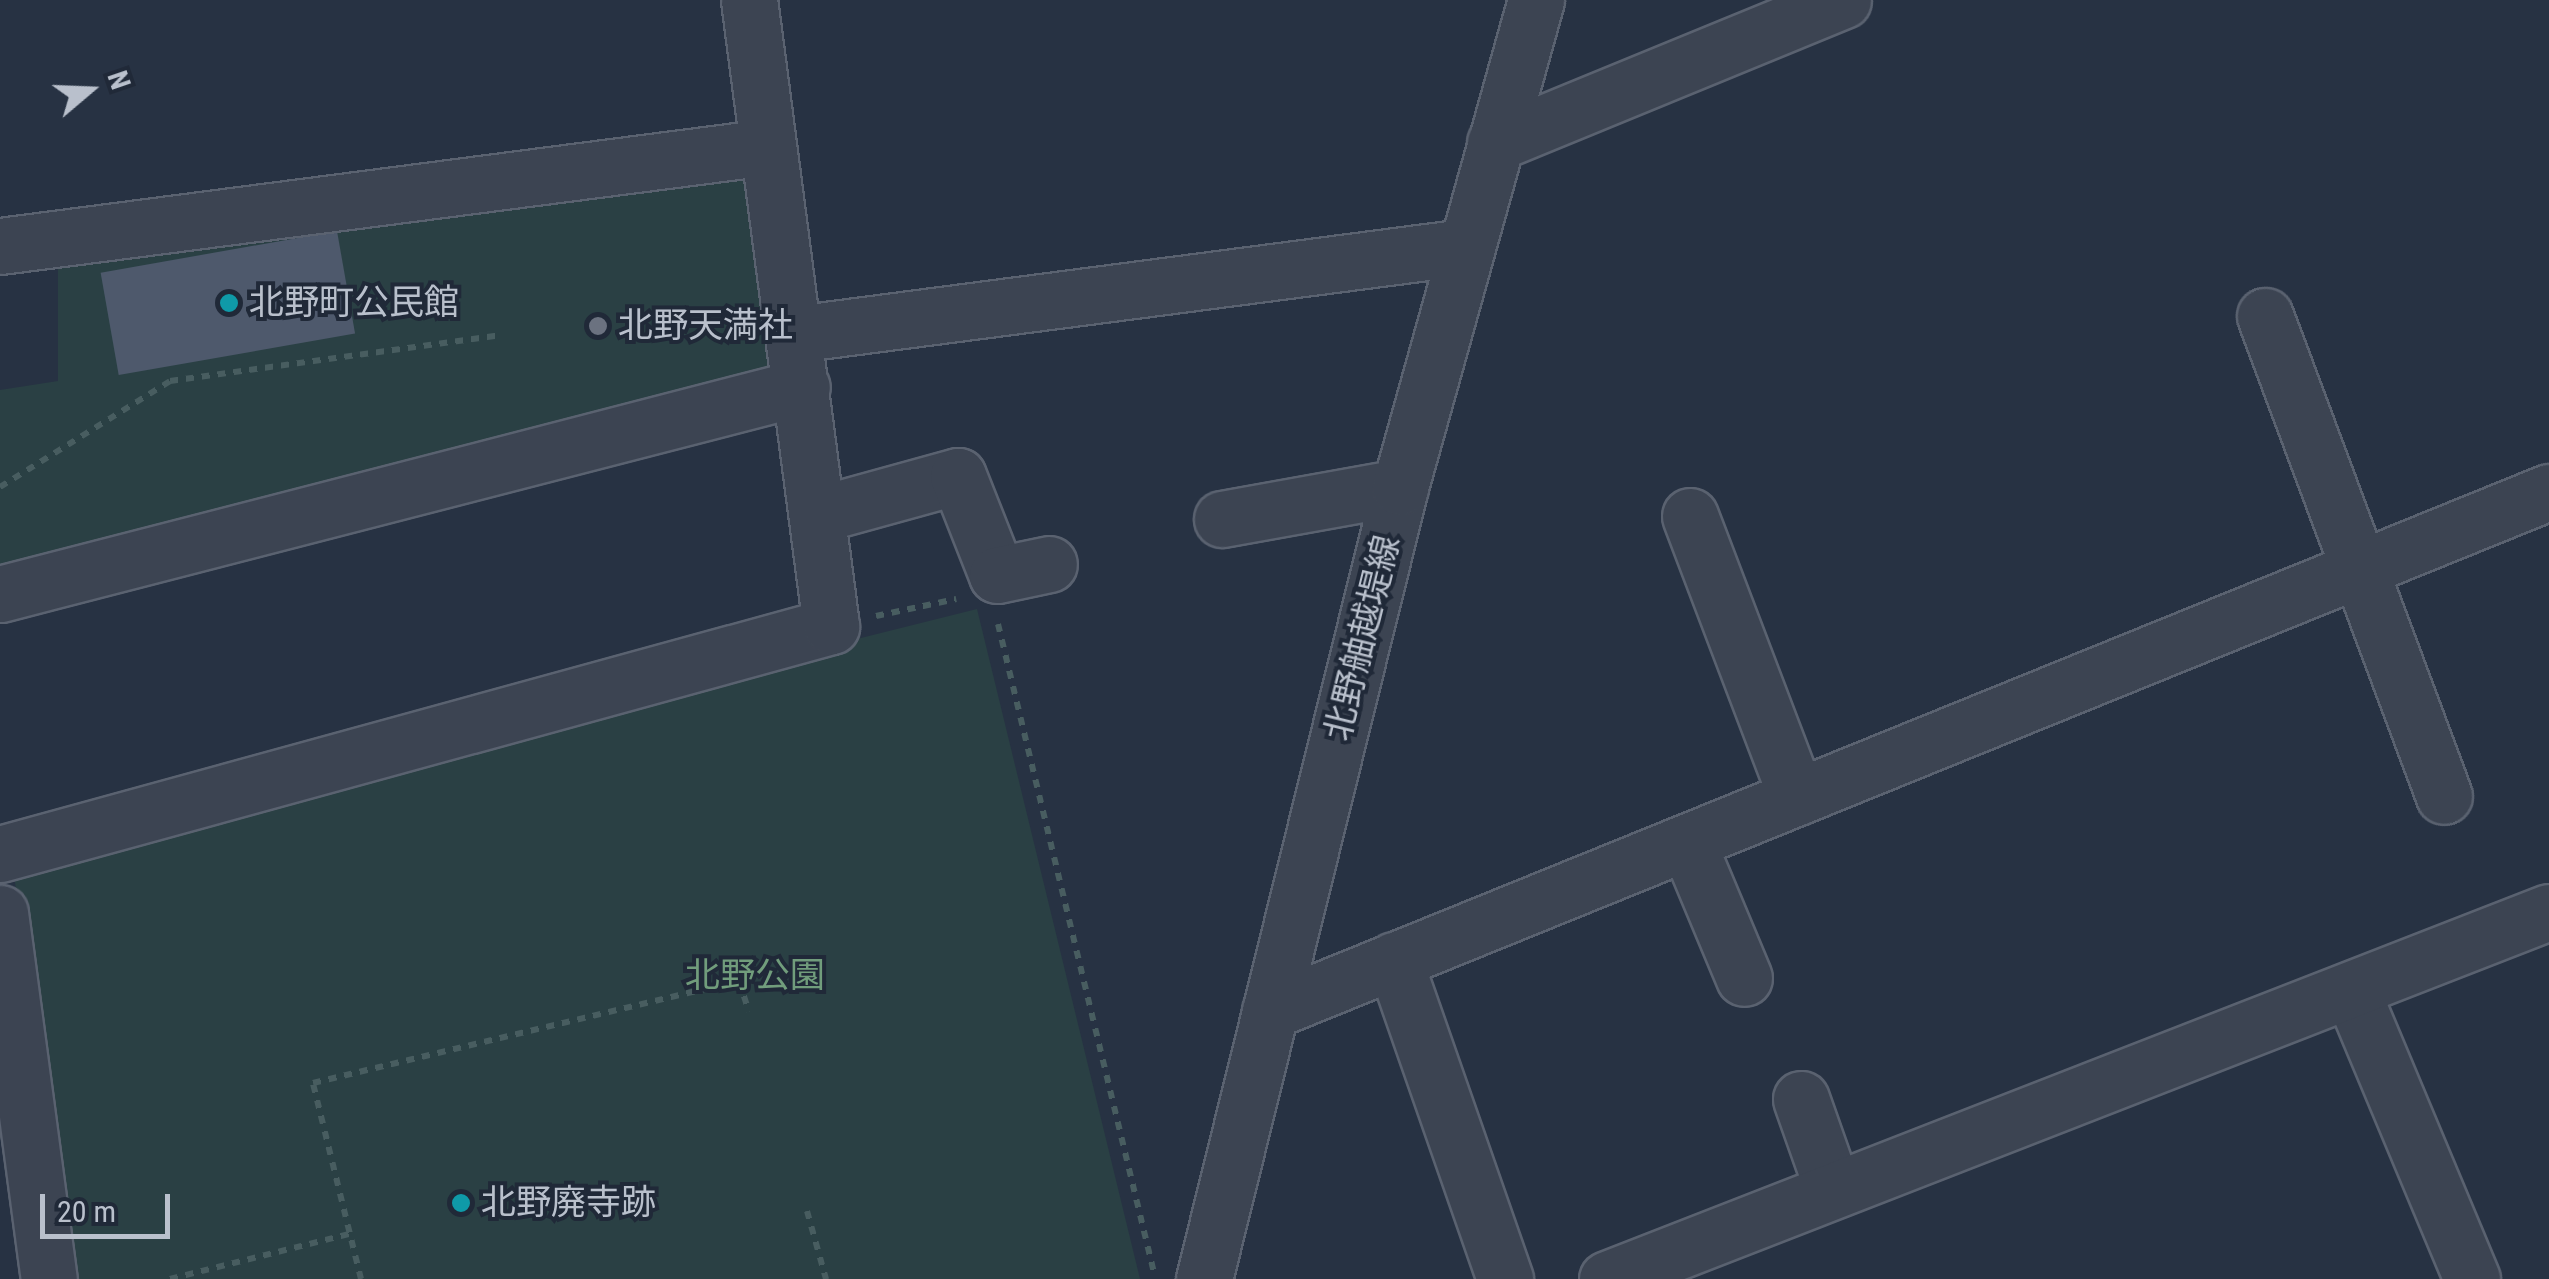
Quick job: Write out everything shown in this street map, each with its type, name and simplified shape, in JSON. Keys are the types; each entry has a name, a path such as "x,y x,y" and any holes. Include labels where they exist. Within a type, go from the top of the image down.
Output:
{"street":[{"path":"0,854 831,626 820,514 749,0"},
{"path":"1496,0 1511,85"},
{"name":"北野舳越堤線","path":"1204,1279 1400,487 1536,0"},
{"path":"1495,143 1843,0"},
{"path":"0,246 768,147"},
{"path":"796,334 1464,247"},
{"path":"2265,316 2356,570 2444,796"},
{"path":"0,594 802,387"},
{"path":"820,514 958,476 997,575 1049,564"},
{"path":"1222,519 1400,487"},
{"path":"1270,1011 2549,492"},
{"path":"1690,516 1797,797"},
{"path":"1688,844 1744,978"},
{"path":"1640,1272 1833,1190 2352,992 2549,912"},
{"path":"0,914 49,1279"},
{"path":"1394,960 1504,1279"},
{"path":"2352,992 2472,1279"},
{"path":"1801,1098 1833,1190"}],"path":[{"path":"0,487 170,381 500,335"},
{"path":"831,626 972,596"},
{"path":"995,612 1156,1279"},
{"path":"360,1279 313,1084 740,981 749,1011"},
{"path":"807,1211 826,1279"},
{"path":"170,1279 349,1234"}],"green space":[{"path":"755,160 791,374 0,573 0,390 58,381 58,254"},
{"name":"北野公園","path":"977,609 1140,1279 66,1279 11,851"}],"building":[{"name":"北野町公民館","path":"337,231 355,333 119,375 101,273"}],"place":[{"name":"北野町公民館","path":"229,303"},
{"name":"北野天満社","path":"598,326"},
{"name":"北野廃寺跡","path":"461,1203"}]}
